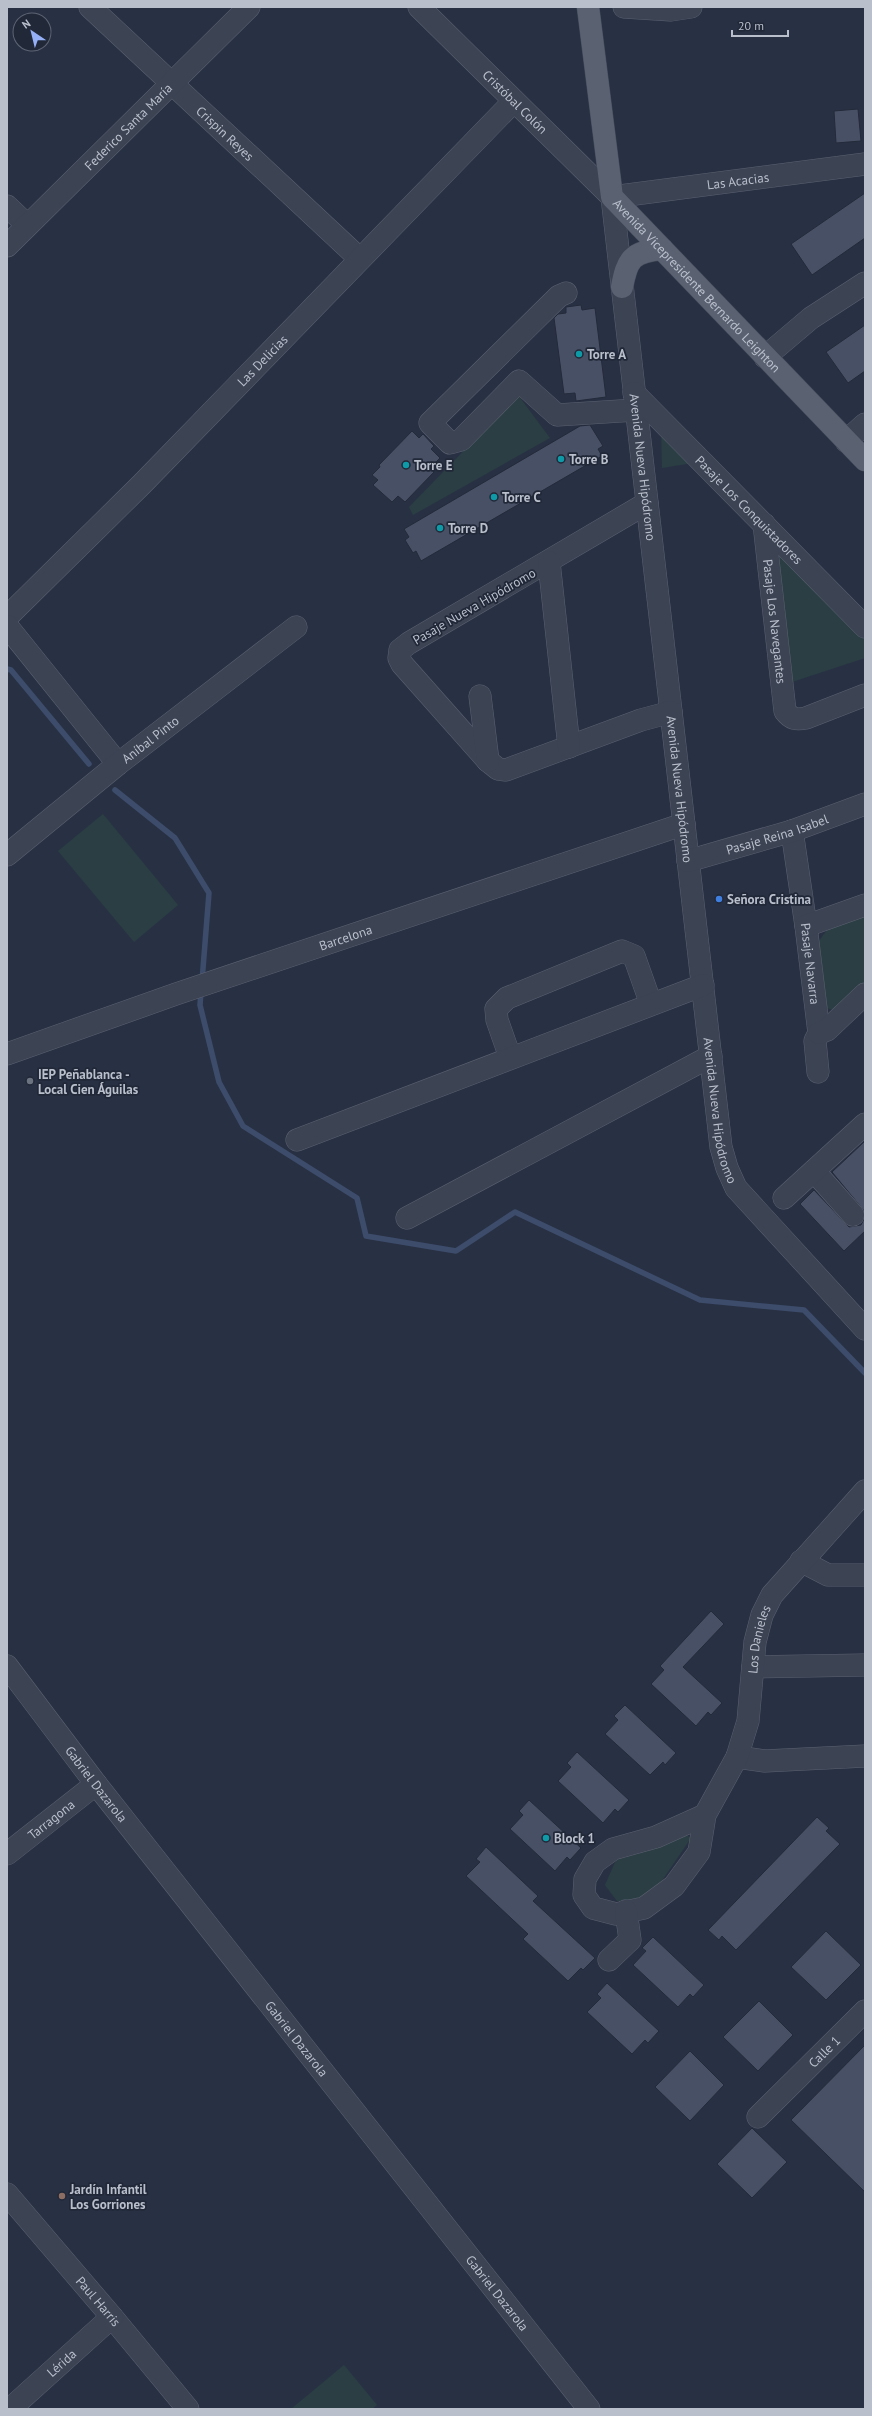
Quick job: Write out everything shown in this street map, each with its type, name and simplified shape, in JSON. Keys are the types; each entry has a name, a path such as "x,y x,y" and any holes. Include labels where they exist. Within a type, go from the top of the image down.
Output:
{"main road":[{"name":"Avenida Vicepresidente Bernardo Leighton","path":"588,7 612,197 865,460"},
{"path":"622,287 626,267 630,261 645,251 662,249"}],"street":[{"name":"Crispin Reyes","path":"90,7 360,259"},
{"name":"Federico Santa María","path":"7,246 249,7"},
{"name":"Cristóbal Colón","path":"419,7 612,197"},
{"path":"624,7 671,10 691,7"},
{"name":"Las Delicias","path":"7,617 142,484 514,101"},
{"name":"Las Acacias","path":"612,197 865,164"},
{"name":"Avenida Nueva Hipódromo","path":"612,197 721,1147 726,1168 736,1188 865,1329"},
{"path":"7,206 27,225"},
{"path":"766,357 811,318 865,284"},
{"path":"566,293 559,296 430,423 450,443 461,440 519,381 557,415 635,402"},
{"name":"Pasaje Los Conquistadores","path":"635,402 764,524 865,627"},
{"path":"846,440 865,424"},
{"name":"Pasaje Nueva Hipódromo","path":"647,503 409,643 403,647 399,654 402,664 488,761 498,769 506,770 641,720 671,712"},
{"name":"Pasaje Los Navegantes","path":"764,524 783,704 789,717 797,720 806,718 865,695"},
{"name":"Pasaje Nueva Hipódromo","path":"549,562 569,747"},
{"path":"7,626 118,764"},
{"name":"Aníbal Pinto","path":"7,855 118,764 296,627"},
{"path":"480,696 488,761"},
{"name":"Pasaje Reina Isabel","path":"688,861 792,831 865,804"},
{"name":"Barcelona","path":"7,1054 176,994 684,824"},
{"name":"Pasaje Navarra","path":"792,831 806,926 818,1033 815,1041 818,1072"},
{"path":"806,926 865,905"},
{"path":"510,1057 497,1020 496,1009 507,998 622,951 634,956 651,1004"},
{"path":"297,1140 510,1057 703,985"},
{"path":"818,1033 827,1030 865,994"},
{"path":"407,1218 711,1056"},
{"path":"784,1198 865,1124"},
{"path":"814,1171 853,1215"},
{"name":"Los Danieles","path":"705,1815 737,1758 748,1721 755,1642 762,1615 772,1595 865,1491"},
{"path":"801,1561 828,1575 865,1575"},
{"path":"753,1667 865,1665"},
{"name":"Gabriel Dazarola","path":"7,1666 96,1784 589,2409"},
{"path":"737,1758 765,1761 865,1756"},
{"name":"Tarragona","path":"7,1854 96,1784"},
{"path":"705,1815 699,1852 674,1886 644,1908 616,1914 594,1908 584,1895 585,1879 595,1862 613,1849 656,1837 705,1815"},
{"path":"609,1960 630,1940 626,1911"},
{"name":"Calle 1","path":"758,2117 865,2011"},
{"name":"Paul Harris","path":"7,2194 188,2409"},
{"name":"Lérida","path":"10,2409 112,2317"}],"shaded area":[{"path":"518,395 550,438 413,515 409,507"},
{"path":"661,427 693,463 662,468"},
{"path":"775,550 865,637 865,658 789,683"},
{"path":"103,814 178,905 134,942 58,851"},
{"path":"865,914 865,983 836,1011 827,1008 819,941 829,927"},
{"path":"682,1832 691,1838 659,1885 636,1901 617,1901 605,1885 616,1860 648,1851"},
{"path":"344,2365 377,2405 372,2409 291,2409"}],"building":[{"path":"858,109 861,141 836,143 834,111"},
{"path":"865,193 865,238 812,275 791,244"},
{"name":"Torre A","path":"581,305 582,310 595,308 606,397 576,401 575,393 564,394 554,318 558,314 566,313 566,307"},
{"path":"865,325 865,371 848,383 826,352"},
{"path":"590,425 603,446 598,449 602,456 421,561 416,551 413,553 405,540 409,537 404,529 580,426"},
{"name":"Torre E","path":"412,431 419,438 423,434 434,446 431,449 440,458 430,468 434,472 405,502 398,496 392,502 373,485 378,480 372,475 380,467 379,465"},
{"path":"865,1141 865,1212 832,1172"},
{"path":"814,1190 849,1227 861,1225 865,1217 865,1231 844,1251 800,1204"},
{"path":"711,1611 724,1624 683,1667 722,1703 711,1715 708,1712 696,1726 651,1684 664,1670 660,1666"},
{"path":"625,1705 676,1753 665,1765 663,1762 650,1775 605,1734 618,1720 614,1716"},
{"path":"577,1752 629,1800 618,1812 615,1809 603,1823 558,1781 571,1767 567,1763"},
{"name":"Block 1","path":"529,1800 581,1848 570,1860 567,1857 555,1871 510,1829 523,1815 519,1811"},
{"path":"817,1817 829,1828 826,1831 840,1844 736,1950 722,1936 719,1940 708,1930"},
{"path":"486,1847 538,1896 533,1901 595,1958 583,1970 581,1968 568,1981 523,1939 528,1934 466,1876 480,1862 476,1859"},
{"path":"826,1931 861,1965 826,2000 791,1967"},
{"path":"653,1937 704,1985 693,1997 690,1994 678,2007 633,1965 646,1951 642,1948"},
{"path":"607,1983 659,2031 648,2043 645,2040 632,2054 587,2012 601,1998 597,1994"},
{"path":"759,2001 793,2035 758,2071 723,2037"},
{"path":"865,2045 865,2192 791,2120"},
{"path":"690,2051 724,2085 690,2121 655,2087"},
{"path":"752,2128 787,2162 752,2198 717,2164"}],"waterway":[{"path":"7,669 11,670 89,764"},
{"path":"115,790 175,838 209,893 202,981"},
{"path":"201,991 200,1005 219,1082 243,1126 357,1198 366,1236 456,1251 515,1212 700,1300 804,1310 865,1373"}],"place":[{"name":"Torre A","path":"579,354"},
{"name":"Torre B","path":"561,459"},
{"name":"Torre E","path":"406,465"},
{"name":"Torre C","path":"494,497"},
{"name":"Torre D","path":"440,528"},
{"name":"Señora Cristina","path":"719,899"},
{"name":"IEP Peñablanca - Local Cien Águilas","path":"30,1081"},
{"name":"Block 1","path":"546,1838"},
{"name":"Jardín Infantil Los Gorriones","path":"62,2196"}]}
